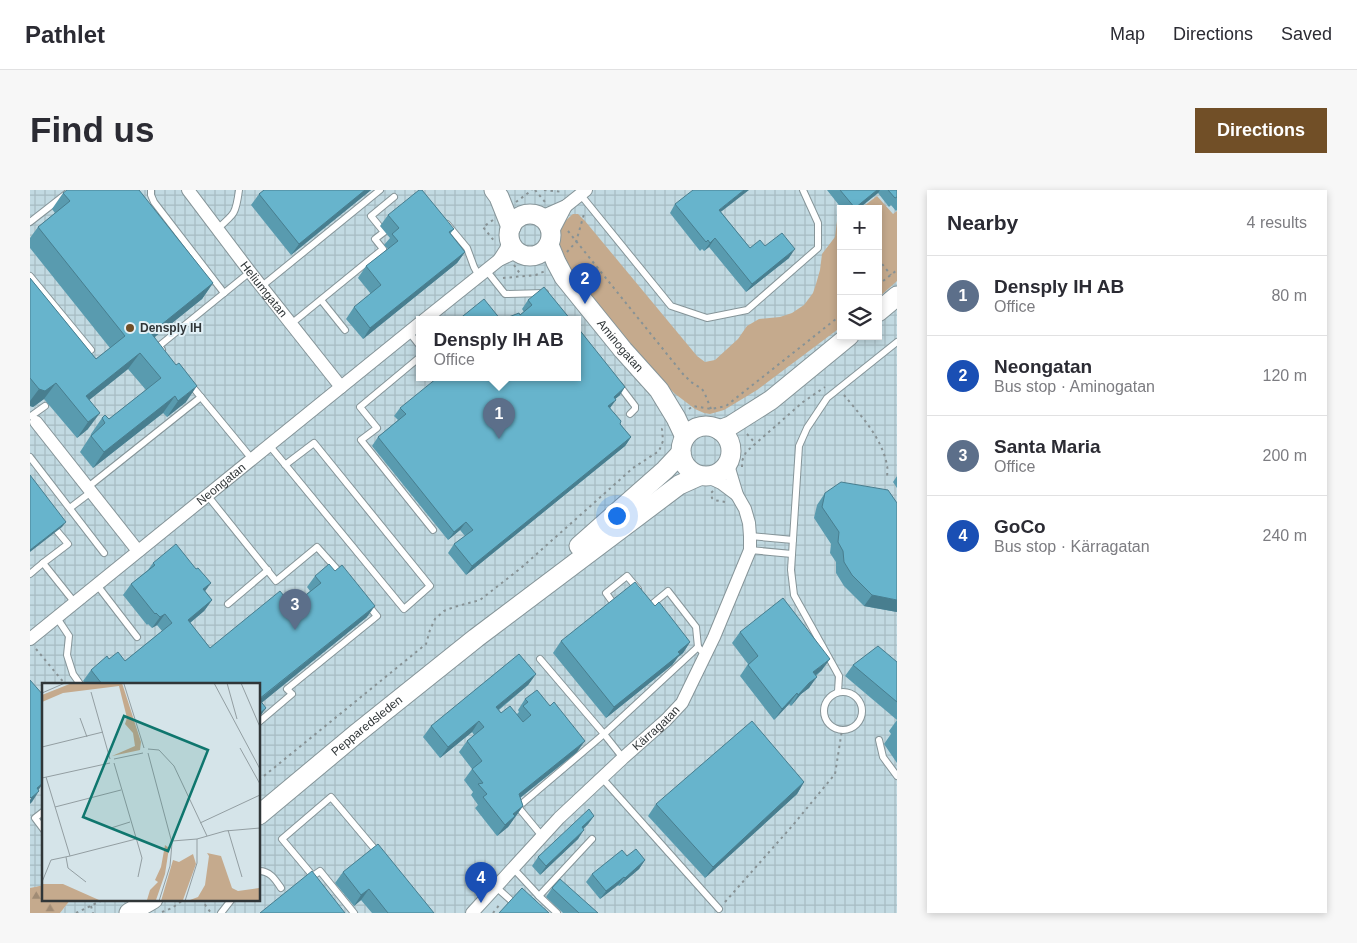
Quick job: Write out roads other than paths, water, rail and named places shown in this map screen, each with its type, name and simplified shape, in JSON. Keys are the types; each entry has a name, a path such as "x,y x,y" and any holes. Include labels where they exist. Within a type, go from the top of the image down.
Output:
{"street":[{"name":"Heliumgatan","path":"188,190 250,272 341,386"},
{"path":"496,194 518,244 539,255 545,251 547,223 583,192"},
{"path":"496,194 547,223"},
{"path":"518,244 514,222 518,218 547,223"},
{"name":"Aminogatan","path":"547,223 556,262 564,277 623,350 659,390 676,418 680,450"},
{"path":"430,316 486,275 506,249 518,244"},
{"name":"Aminogatan","path":"518,244 564,277"},
{"path":"882,309 897,296"},
{"name":"Neongatan","path":"33,643 74,603 416,326"},
{"path":"659,390 673,439 680,450 682,461 686,468 692,473 704,476 716,475 734,461 744,430 771,400 844,340"},
{"name":"Aminogatan","path":"659,390 706,419"},
{"path":"706,419 718,418 771,400"},
{"path":"32,417 138,551"},
{"path":"680,450 690,432 705,426 706,419"},
{"path":"706,419 728,438 734,461"},
{"name":"Pepparedsleden","path":"476,638 665,470 680,450"},
{"name":"Kärragatan","path":"734,461 737,496"},
{"name":"Pepparedsleden","path":"260,814 348,740 476,638 679,485 704,476"},
{"name":"Kärragatan","path":"472,913 559,818 682,704 702,651 750,550 749,523 737,496 721,483 704,476"},
{"path":"129,913 150,900"}],"lane":[{"path":"30,222 71,190"},
{"path":"151,190 150,195 154,202 224,293"},
{"path":"217,228 227,221 237,209 239,190"},
{"path":"262,286 380,190"},
{"path":"583,192 592,208 671,306 707,318 747,310 818,248 818,223 803,190"},
{"path":"291,324 383,249 375,239 384,232 371,216 394,197"},
{"path":"443,219 467,248 474,268 486,275 505,294 544,292 549,295"},
{"path":"165,354 159,346 250,272"},
{"path":"30,276 91,350"},
{"path":"321,300 345,330"},
{"path":"409,332 416,341"},
{"path":"838,692 839,676 794,595 791,570 799,446 807,428 827,398 897,342"},
{"path":"416,361 360,408 377,428 361,440 433,530"},
{"path":"612,376 635,406 635,409 630,414"},
{"path":"189,382 252,458"},
{"path":"70,508 201,397"},
{"path":"32,417 45,406"},
{"path":"269,445 285,465 404,609 430,586 314,443 285,465"},
{"path":"30,457 104,553"},
{"path":"207,495 276,581 317,547 347,581"},
{"path":"30,574 68,544 46,517"},
{"path":"750,536 793,540"},
{"path":"750,550 792,554"},
{"path":"43,564 74,603"},
{"path":"228,604 268,570"},
{"path":"611,600 606,593 626,576 656,612"},
{"path":"97,585 137,637"},
{"path":"542,836 518,808 604,734 691,654 702,651 696,627 668,591 651,605"},
{"path":"260,721 292,694 287,689 377,616 365,602"},
{"path":"57,618 69,636 67,655 73,674 79,683"},
{"path":"685,647 691,654"},
{"path":"540,659 623,758"},
{"path":"838,692 853,694 858,698 863,710 859,722 849,730 836,729 831,726 825,715 826,703 829,698 838,692"},
{"path":"879,740 883,757 897,776"},
{"path":"602,778 719,909"},
{"path":"354,913 320,871 314,876 282,839 331,797 380,855"},
{"path":"42,813 35,818 42,827"},
{"path":"539,896 592,839"},
{"path":"512,868 557,913"},
{"path":"260,871 266,871 275,878 281,888"},
{"path":"496,887 525,913"},
{"path":"220,913 231,900"}],"place":[{"name":"Neongatan","path":"585,304"},
{"name":"Densply IH","path":"130,328"},
{"name":"Densply IH AB","path":"499,439"},
{"name":"Santa Maria","path":"295,630"},
{"name":"GoCo","path":"481,903"}]}
